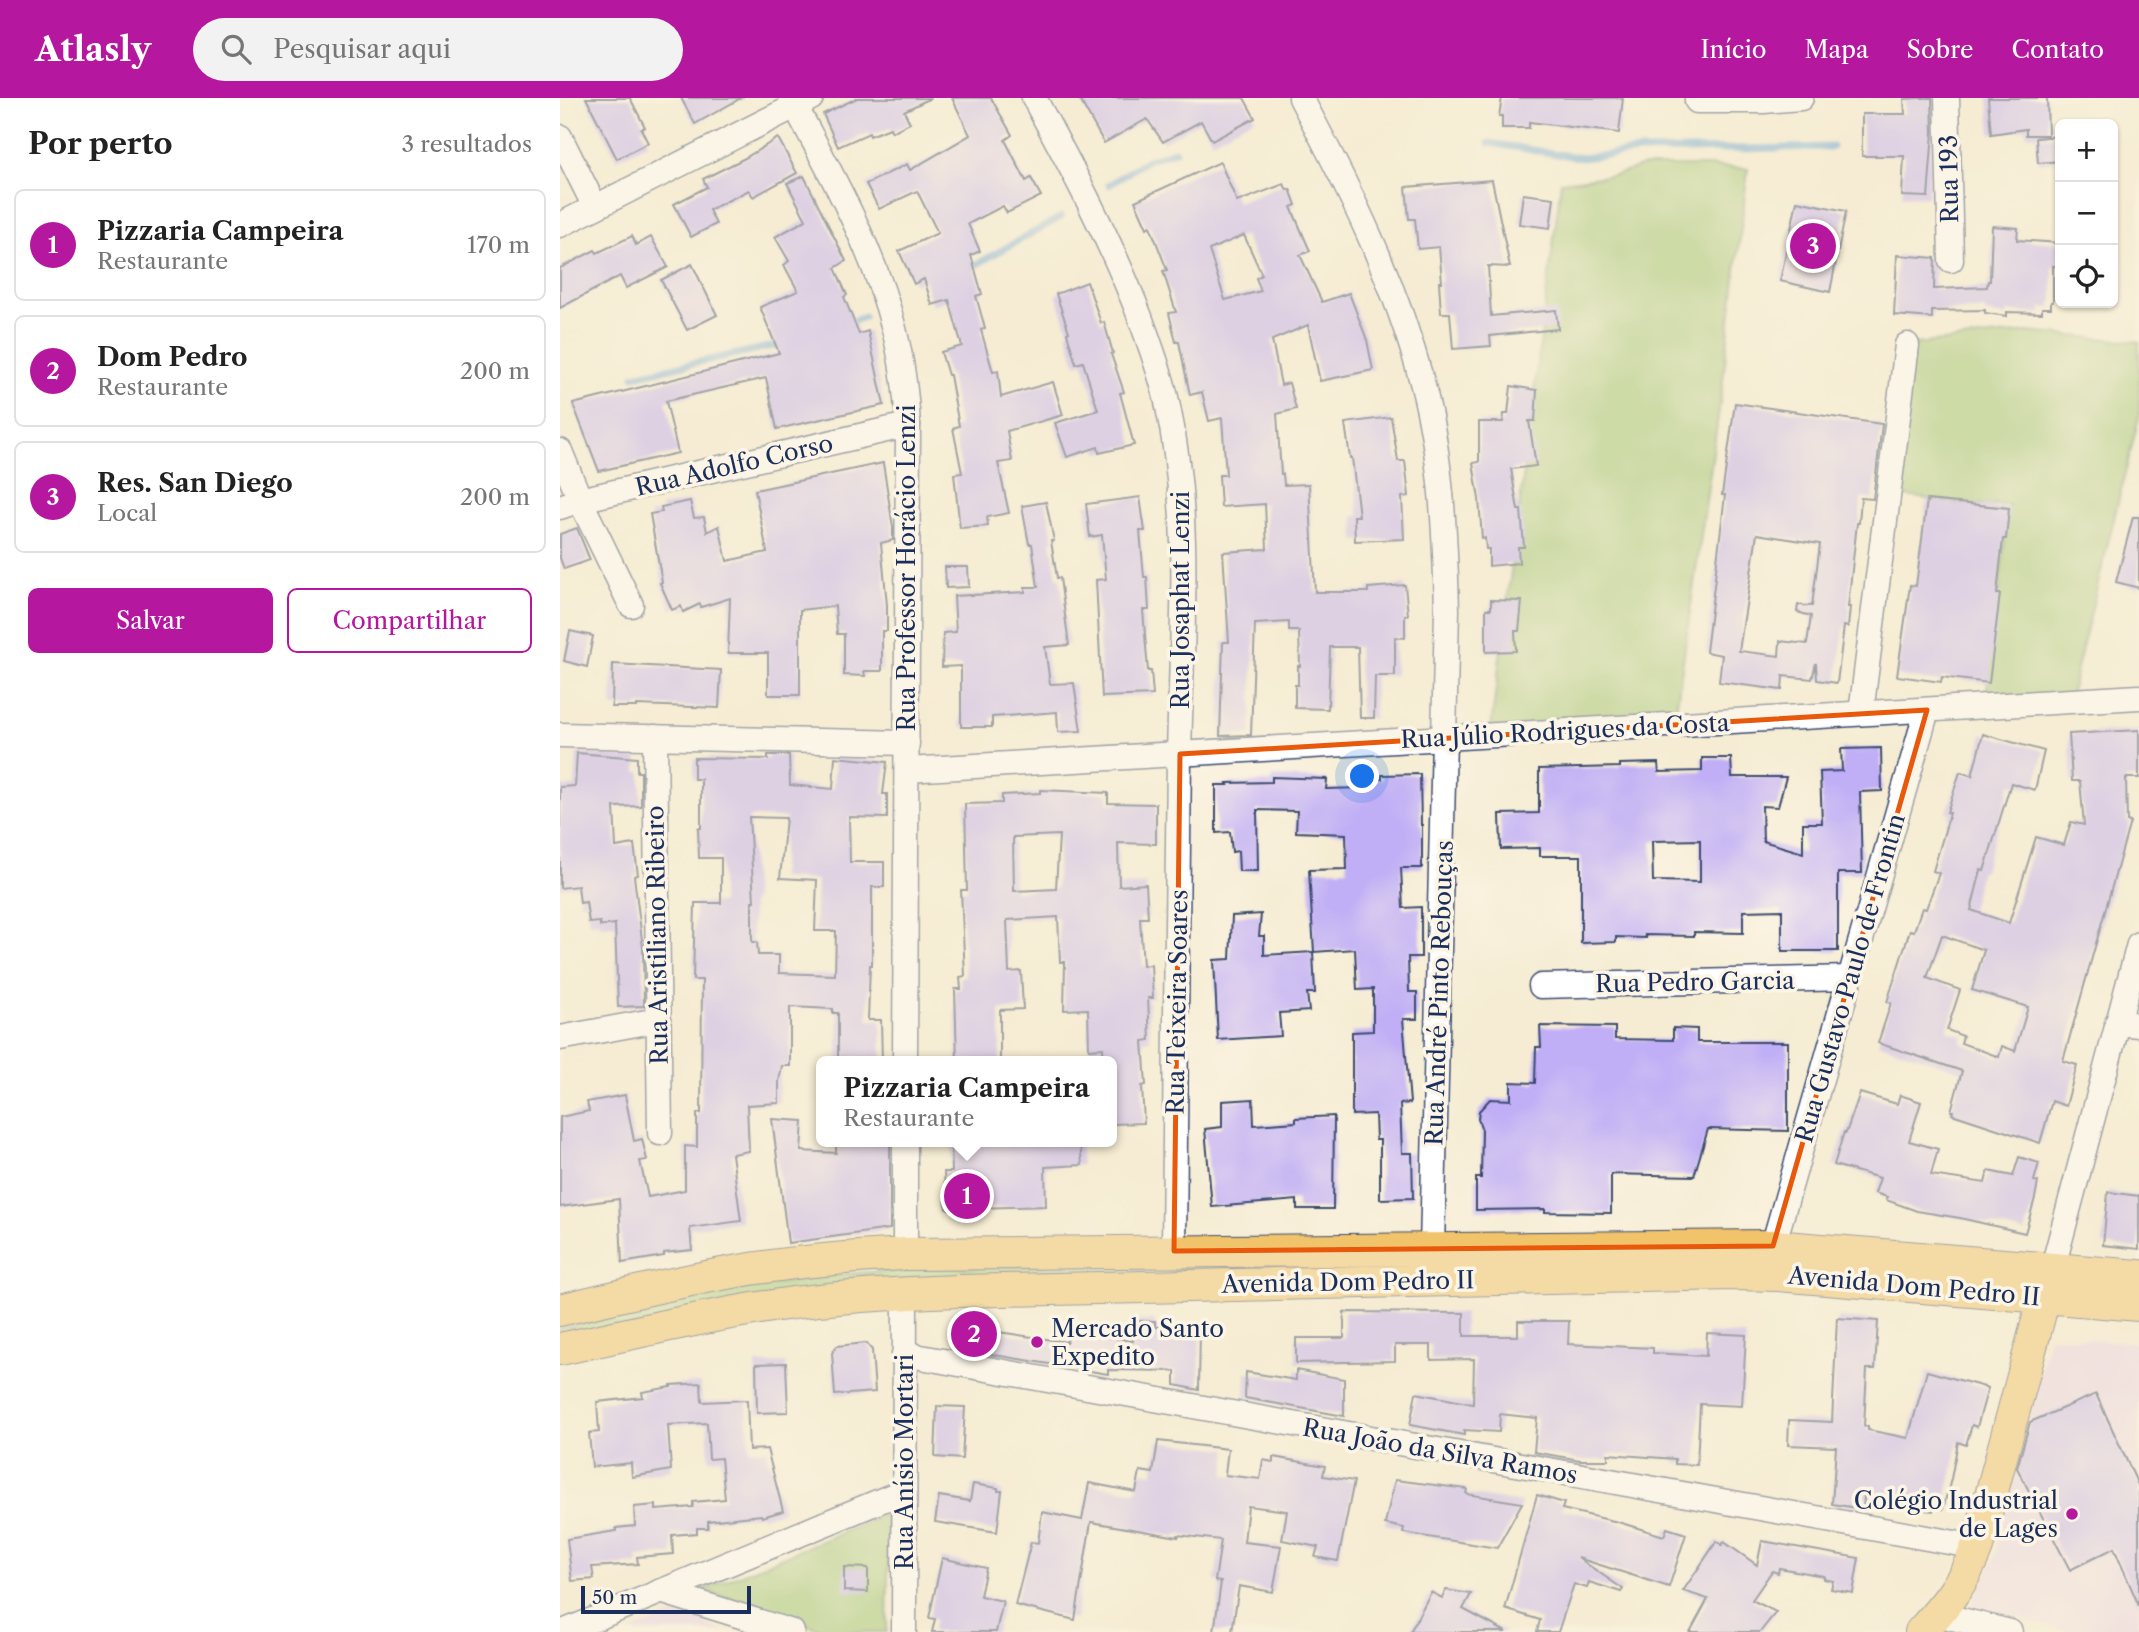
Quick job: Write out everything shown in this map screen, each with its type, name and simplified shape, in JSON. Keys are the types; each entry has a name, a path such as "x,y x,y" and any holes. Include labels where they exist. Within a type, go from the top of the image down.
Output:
{"main road":[{"name":"Avenida Dom Pedro II","path":"560,1310 736,1271 793,1263 905,1254 1773,1246 2049,1282 2139,1305"},
{"name":"Avenida Dom Pedro II","path":"560,1349 756,1308 905,1293 1360,1281 1742,1275 2049,1282 2139,1276"},
{"path":"1938,1626 1968,1570 1977,1547 2049,1282"}],"street":[{"name":"Rua Josaphat Lenzi","path":"1034,98 1105,233 1150,345 1167,400 1178,460 1183,515 1185,574 1180,754"},
{"name":"Rua André Pinto Rebouças","path":"1301,98 1367,226 1395,296 1422,383 1436,452 1445,530 1445,738 1432,1249"},
{"path":"1697,99 1764,101 1801,98"},
{"name":"Rua 193","path":"1947,98 1951,260"},
{"path":"560,225 799,101"},
{"name":"Rua Professor Horácio Lenzi","path":"799,101 881,288 894,328 905,383 908,425 905,1056"},
{"path":"560,137 595,207"},
{"path":"1861,713 1907,345"},
{"name":"Rua Adolfo Corso","path":"570,504 908,425"},
{"path":"560,451 570,504 631,605"},
{"name":"Rua Júlio Rodrigues da Costa","path":"907,769 2139,697"},
{"name":"Rua Gustavo Paulo de Frontin","path":"1773,1246 1927,710"},
{"path":"560,735 907,743"},
{"name":"Rua Aristiliano Ribeiro","path":"655,737 660,1133"},
{"name":"Rua Teixeira Soares","path":"1174,1251 1180,754"},
{"path":"2049,1282 2128,1024 2139,944"},
{"name":"Rua Pedro Garcia","path":"1541,986 1850,978"},
{"path":"560,1038 658,1020"},
{"path":"905,1147 905,1254"},
{"name":"Rua Anísio Mortari","path":"904,1632 905,1293"},
{"name":"Rua João da Silva Ramos","path":"904,1354 1977,1547"},
{"path":"562,1632 904,1491"},
{"path":"661,1591 752,1626 792,1632"},
{"path":"1938,1626 2010,1632"}],"highlighted area":[{"path":"1927,710 1773,1246 1174,1251 1180,754"}],"shaded area":[{"name":"Colégio Industrial de Lages","path":"2049,1336 2139,1343 2139,1632 2072,1632 1970,1607 1993,1562"},
{"path":"681,1611 723,1632 629,1632"}],"green space":[{"path":"1643,166 1748,169 1721,396 1674,724 1490,735 1561,182 1616,175"},
{"path":"2027,332 2139,342 2139,417 2069,701 1985,706 2009,505 1969,504 1888,494 1907,345"},
{"path":"1640,1254 1646,1264 1127,1271 931,1278 560,1338 560,1328 717,1293 854,1273 932,1268"},
{"path":"889,1513 887,1632 829,1632 703,1590"}],"building":[{"path":"586,98 630,98 645,127 641,129 648,143 617,159"},
{"path":"681,98 741,98 695,124"},
{"path":"857,98 931,98 904,111 910,123 892,132 890,128 870,136 869,133 838,147 823,114"},
{"path":"952,98 991,98 1012,135 1005,140 1026,181 1031,178 1041,196 1007,213 1003,206 968,224 980,251 971,255 982,294 976,296 985,328 981,330 993,372 998,371 1001,397 1053,382 1063,415 1007,431 1012,461 998,463 1009,513 987,517 988,526 960,528 954,474 962,473 953,428 959,426 950,375 941,352 962,346 949,300 932,305 924,279 914,284 899,251 938,233 917,191 879,209 866,184 907,164 910,170 970,135"},
{"path":"1079,98 1244,98 1255,118 1212,141 1201,121 1163,142 1147,119 1104,143"},
{"path":"1502,98 1623,98 1619,133 1529,122 1529,128 1502,128 1502,116 1499,116"},
{"path":"1932,98 1933,132 1928,197 1902,196 1904,156 1862,156 1862,114 1905,114 1904,99"},
{"path":"1988,98 2047,98 2048,135 2026,135 2026,129 1991,134"},
{"path":"2055,136 2055,161 2038,163 2036,138"},
{"path":"778,138 797,173 753,197 749,190 709,210 716,224 691,237 674,204 707,187 703,179"},
{"path":"1220,162 1237,202 1284,184 1287,190 1290,189 1296,205 1291,207 1310,251 1300,255 1322,302 1349,293 1367,340 1373,370 1320,381 1308,325 1272,340 1281,385 1289,383 1296,409 1277,414 1281,474 1284,485 1309,484 1315,592 1368,592 1368,588 1405,585 1408,615 1405,615 1405,638 1395,637 1395,676 1375,676 1374,718 1360,718 1358,647 1330,647 1328,709 1295,708 1295,685 1298,685 1300,666 1299,631 1289,631 1289,622 1255,624 1251,735 1220,736 1223,642 1229,642 1223,552 1267,549 1265,504 1221,507 1219,475 1226,475 1222,418 1209,421 1202,392 1190,395 1179,342 1176,342 1169,313 1176,312 1163,271 1167,270 1150,226 1147,228 1135,201","holes":["1244,235 1262,275 1256,278 1261,291 1225,300 1209,250"]},
{"path":"804,176 846,261 835,268 859,334 868,331 884,405 777,429 766,378 666,401 678,453 599,471 573,404 779,353 760,307 798,291 784,265 789,261 775,237 806,220 787,183"},
{"path":"1492,180 1510,267 1488,266 1491,316 1556,310 1558,329 1490,336 1491,346 1453,349 1450,313 1441,313 1439,247 1418,249 1415,219 1409,219 1406,187"},
{"path":"1523,194 1554,198 1550,228 1519,224"},
{"path":"1797,201 1846,211 1830,292 1780,281"},
{"path":"1992,226 2018,228 2017,240 2055,243 2053,302 2051,308 2042,308 2042,313 2007,312 2007,316 1985,313 1985,310 1932,311 1932,318 1894,315 1897,255 1935,258 1934,289 1987,287 1990,281"},
{"path":"632,236 636,245 651,237 668,267 626,288 620,276 560,308 560,268 595,250 597,253"},
{"path":"692,264 717,315 687,330 661,280"},
{"path":"1087,282 1101,323 1104,322 1113,353 1111,354 1124,392 1120,393 1134,445 1099,453 1098,447 1067,457 1055,423 1098,410 1083,362 1076,364 1056,294"},
{"path":"1511,386 1537,390 1535,421 1529,421 1536,466 1511,469 1518,510 1521,510 1524,547 1518,547 1519,563 1489,566 1489,549 1486,549 1485,538 1482,539 1473,463 1479,462 1479,422 1503,422 1504,414 1508,414"},
{"path":"1735,403 1882,424 1873,499 1861,498 1848,627 1844,626 1837,683 1817,680 1816,663 1812,679 1783,676 1782,690 1719,682 1722,655 1706,652 1725,495 1722,495","holes":["1757,534 1820,544 1812,606 1798,605 1797,612 1811,616 1807,644 1780,641 1779,656 1739,651"]},
{"path":"1391,417 1398,461 1405,461 1409,496 1402,497 1404,539 1355,541 1354,516 1359,516 1345,423"},
{"path":"883,463 893,540 881,543 887,605 887,631 882,631 882,671 864,671 865,676 844,675 844,634 837,634 835,606 800,610 800,695 768,695 768,653 728,653 730,598 701,607 700,604 683,612 681,606 672,610 660,583 662,582 650,514 662,512 661,507 690,501 694,518 704,517 707,532 719,526 727,561 767,552 755,490"},
{"path":"1140,497 1145,531 1140,531 1149,610 1143,610 1148,671 1151,671 1153,695 1102,697 1096,580 1106,579 1102,535 1090,537 1086,504"},
{"path":"1927,500 2009,508 2006,539 2003,539 1997,594 2000,594 1989,683 1942,677 1941,682 1897,676 1910,585 1916,586"},
{"path":"1046,502 1069,645 1045,647 1050,684 1074,683 1081,731 1058,732 1057,712 992,717 992,727 961,727 961,666 942,667 943,633 956,632 954,596 1025,592 1025,587 1038,587 1032,544 1029,544 1022,506"},
{"path":"2133,517 2139,517 2139,588 2116,582"},
{"path":"577,528 590,560 564,569 560,558 560,534"},
{"path":"945,567 968,567 969,587 946,588"},
{"path":"1491,600 1522,601 1519,631 1515,631 1516,651 1486,652 1486,609 1491,609"},
{"path":"570,631 593,636 587,667 564,661"},
{"path":"613,664 721,670 719,708 637,705 612,707"},
{"path":"2139,730 2139,778 2126,778 2127,821 2130,822 2063,1061 2077,1065 2066,1106 2052,1101 2040,1143 1952,1114 1962,1071 1878,1043 1891,1003 1887,1002 1910,930 1914,931 1922,908 1926,909 1939,873 1933,871 1960,772 1972,776 1983,734 2044,751 2035,790 2011,783 1984,871 1981,870 1971,910 2009,923 2036,837 2064,845 2071,822 2084,825 2080,781 2072,781 2069,734","holes":["1942,935 1984,950 1972,990 2028,1007 2015,1051 2002,1046 1999,1057 1961,1043 1963,1036 1947,1030 1960,990 1927,978"]},
{"path":"1881,748 1882,791 1860,792 1862,873 1838,873 1838,951 1782,951 1782,910 1743,911 1743,933 1645,935 1646,938 1616,937 1616,942 1581,943 1581,856 1540,856 1540,848 1501,849 1500,814 1539,813 1539,769 1658,763 1659,772 1702,771 1702,758 1731,758 1732,777 1786,777 1778,807 1762,806 1763,841 1803,853 1803,823 1822,823 1820,772 1842,771 1841,749","holes":["1700,840 1700,882 1653,881 1652,841"]},
{"path":"577,753 637,758 637,772 641,772 641,806 614,807 616,847 634,844 638,875 634,876 643,948 644,1006 618,1007 615,924 600,926 600,922 589,923 586,902 580,903 578,886 560,888 560,787 575,786"},
{"path":"768,755 789,755 790,785 833,789 835,757 887,762 883,794 887,794 887,818 849,817 850,862 884,862 884,887 872,887 872,965 868,1020 881,1020 882,1056 838,1056 838,1013 833,1013 833,1009 790,1007 790,1066 782,1066 779,1103 747,1105 749,1151 732,1154 741,1221 690,1228 692,1250 664,1253 664,1256 622,1263 619,1199 560,1207 560,1117 589,1111 587,1102 625,1095 634,1141 642,1139 647,1160 640,1161 648,1197 685,1190 685,1146 697,1147 697,1113 701,1113 702,980 693,980 695,903 721,903 721,858 699,858 701,779 694,779 694,758 768,759","holes":["749,817 786,818 780,878 817,880 815,931 836,931 835,975 779,973 779,955 758,955 757,942 752,942 754,901"]},
{"path":"1420,774 1422,868 1401,868 1403,908 1421,907 1421,957 1408,957 1409,992 1417,992 1417,1019 1403,1019 1410,1103 1400,1104 1402,1153 1412,1153 1413,1198 1380,1199 1380,1140 1376,1140 1375,1114 1352,1115 1352,1032 1373,1031 1373,989 1357,990 1355,949 1314,952 1309,870 1347,869 1346,834 1296,832 1297,811 1257,810 1258,871 1239,871 1238,851 1232,852 1230,832 1216,833 1216,785 1272,782 1272,777 1327,779 1326,789 1362,788 1361,779 1382,779 1382,775"},
{"path":"1040,790 1108,793 1108,803 1156,804 1156,844 1118,843 1119,886 1146,884 1148,918 1140,918 1143,966 1151,965 1153,998 1148,998 1150,1040 1143,1041 1146,1085 1142,1086 1144,1123 1117,1124 1117,1056 1104,1056 1103,1048 1089,1049 1088,1009 1064,1010 1065,962 1060,962 1058,917 1007,920 1009,972 1021,971 1023,1009 1000,1010 1000,1056 957,1056 955,989 961,989 960,977 965,976 961,890 967,890 965,804 1002,803 1002,795 1040,793","holes":["1059,835 1056,889 1014,891 1013,837"]},
{"path":"1261,914 1259,936 1264,936 1264,955 1313,952 1315,993 1307,993 1309,1011 1279,1013 1281,1036 1218,1040 1214,960 1230,959 1232,916"},
{"path":"1540,1026 1615,1027 1615,1039 1673,1040 1673,1028 1697,1029 1697,1042 1788,1042 1788,1131 1708,1129 1694,1176 1611,1174 1611,1213 1545,1212 1545,1209 1476,1210 1476,1178 1481,1178 1482,1130 1478,1119 1479,1111 1490,1099 1511,1100 1511,1082 1535,1083 1536,1047 1541,1047"},
{"path":"1860,1093 1897,1104 1900,1095 1921,1102 1909,1141 1938,1149 1931,1175 1985,1183 1988,1171 2013,1176 2019,1157 2039,1163 2034,1181 2038,1182 2035,1198 2025,1233 1917,1211 1886,1200 1887,1197 1875,1193 1880,1178 1834,1165"},
{"path":"1253,1099 1254,1125 1296,1122 1296,1118 1334,1116 1333,1209 1297,1209 1297,1200 1212,1207 1205,1129 1222,1127 1222,1101"},
{"path":"772,1119 803,1121 801,1151 836,1153 836,1147 890,1147 890,1229 788,1243"},
{"path":"951,1147 1080,1147 1082,1165 1045,1167 1046,1206 946,1209 944,1172 952,1172"},
{"path":"2108,1192 2139,1196 2139,1249 2103,1245"},
{"path":"1344,1312 1464,1313 1464,1336 1518,1336 1518,1321 1569,1321 1568,1344 1653,1348 1653,1353 1706,1356 1707,1333 1746,1335 1742,1406 1700,1404 1697,1465 1675,1464 1675,1459 1608,1454 1608,1460 1580,1460 1534,1452 1537,1418 1500,1414 1499,1432 1464,1430 1464,1435 1410,1425 1416,1393 1473,1404 1474,1359 1431,1360 1431,1345 1395,1345 1395,1361 1296,1363 1296,1338 1344,1338"},
{"path":"1837,1318 1878,1321 1875,1369 1867,1369 1864,1426 1868,1426 1868,1430 1908,1438 1927,1371 1988,1388 1977,1427 1972,1425 1966,1445 1958,1442 1943,1509 1915,1509 1864,1497 1863,1509 1832,1504 1836,1447 1788,1445 1789,1420 1832,1422"},
{"path":"1133,1321 1155,1321 1155,1327 1200,1327 1199,1390 1175,1385 1175,1371 1108,1370 1108,1374 966,1350 970,1328 1067,1342 1069,1330 1133,1341"},
{"path":"866,1343 872,1350 875,1392 835,1395 832,1353 837,1346"},
{"path":"786,1363 788,1412 757,1413 756,1364"},
{"path":"1296,1370 1344,1379 1344,1416 1245,1398 1246,1372 1296,1380"},
{"path":"701,1383 702,1402 747,1400 749,1450 767,1449 783,1511 762,1517 708,1521 708,1528 697,1528 697,1533 672,1535 673,1554 637,1557 638,1564 592,1567 594,1579 572,1581 567,1539 635,1526 634,1507 656,1505 656,1510 693,1507 693,1502 725,1499 721,1458 709,1459 707,1423 668,1425 671,1470 632,1477 631,1463 592,1467 589,1433 599,1432 597,1402 643,1397 642,1392 671,1385"},
{"path":"2096,1394 2139,1487 2139,1606 2114,1548 2070,1570 2017,1468 2030,1422"},
{"path":"937,1406 965,1407 962,1459 935,1457"},
{"path":"1158,1441 1228,1449 1225,1475 1260,1479 1263,1460 1273,1462 1273,1457 1325,1466 1323,1476 1354,1481 1338,1561 1315,1557 1318,1547 1282,1540 1287,1511 1248,1506 1244,1542 1281,1546 1273,1592 1239,1586 1232,1632 1214,1632 1221,1582 1215,1581 1221,1540 1178,1537 1091,1522 1075,1620 1015,1605 1031,1542 1038,1543 1042,1512 1082,1520 1089,1483 1136,1492 1140,1471 1153,1473"},
{"path":"1395,1480 1467,1489 1466,1494 1522,1503 1497,1548 1403,1533 1404,1528 1385,1524"},
{"path":"973,1484 1002,1491 997,1532 935,1522 939,1496 970,1501"},
{"path":"1537,1495 1564,1503 1562,1509 1664,1536 1667,1528 1686,1534 1669,1587 1578,1558 1623,1589 1621,1592 1589,1582 1587,1588 1574,1584 1558,1632 1537,1632 1540,1620 1505,1609"},
{"path":"1717,1541 1722,1545 1724,1542 1757,1565 1762,1541 1859,1558 1853,1593 1831,1589 1833,1581 1824,1579 1824,1576 1779,1568 1778,1573 1772,1571 1752,1600 1776,1612 1760,1632 1690,1632 1708,1599 1683,1591"},
{"path":"942,1558 986,1568 980,1596 1003,1601 996,1632 932,1632 935,1619 929,1618"},
{"path":"844,1567 868,1568 868,1592 844,1591"},
{"path":"1446,1590 1471,1594 1463,1609 1506,1632 1410,1632 1431,1592 1442,1598"}],"waterway":[{"path":"1489,143 1582,158 1640,151 1832,147"},
{"path":"1109,185 1147,160 1175,151"},
{"path":"968,269 1061,217"},
{"path":"845,324 864,317"},
{"path":"634,376 783,344"}],"place":[{"name":"Res. San Diego","path":"1813,246"},
{"name":"Pizzaria Campeira","path":"967,1196"},
{"name":"Dom Pedro","path":"974,1334"},
{"name":"Mercado Santo Expedito","path":"1037,1342"},
{"name":"Colégio Industrial de Lages","path":"2072,1514"}]}
